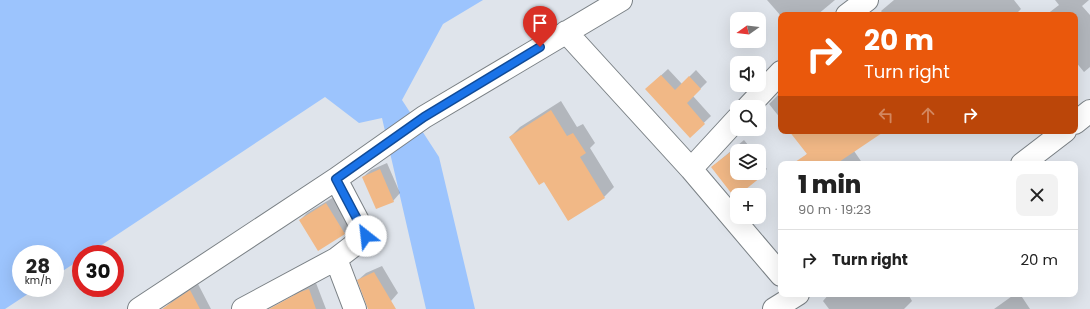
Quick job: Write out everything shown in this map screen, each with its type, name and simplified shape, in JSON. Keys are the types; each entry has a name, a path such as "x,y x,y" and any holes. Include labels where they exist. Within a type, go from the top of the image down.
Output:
{"street":[{"path":"139,309 336,179 424,117 621,0"},
{"path":"851,12 867,0"},
{"path":"566,32 691,169 778,271"},
{"path":"755,100 778,75"},
{"path":"1078,121 1090,111"},
{"path":"691,169 730,127"},
{"path":"1026,161 1061,134"},
{"path":"243,309 336,259 366,236 336,179"},
{"path":"336,259 355,309"},
{"path":"774,309 792,297"},
{"path":"800,297 810,309"}],"water":[{"path":"0,0 483,0 443,24 402,100 439,157 475,309 426,309 382,118 359,123 325,97 102,245 72,245 72,265 64,270 64,245 12,245 12,297 23,297 5,309 0,309"}],"building":[{"path":"661,75 675,90 689,76 701,89 687,103 705,124 690,138 645,89"},
{"path":"551,110 567,136 573,133 586,153 580,157 605,198 568,221 544,182 539,185 509,137"},
{"path":"791,134 881,134 840,161 796,161 807,154"},
{"path":"730,152 730,180 757,180 747,188 730,188 730,192 711,167"},
{"path":"380,169 394,202 376,209 362,177"},
{"path":"326,203 345,234 318,251 299,220"},
{"path":"374,272 396,309 368,309 357,280"},
{"path":"309,289 316,309 269,309 300,292"},
{"path":"190,290 200,309 162,309"}],"route":[{"path":"366,236 336,179 424,117 540,47"}]}
